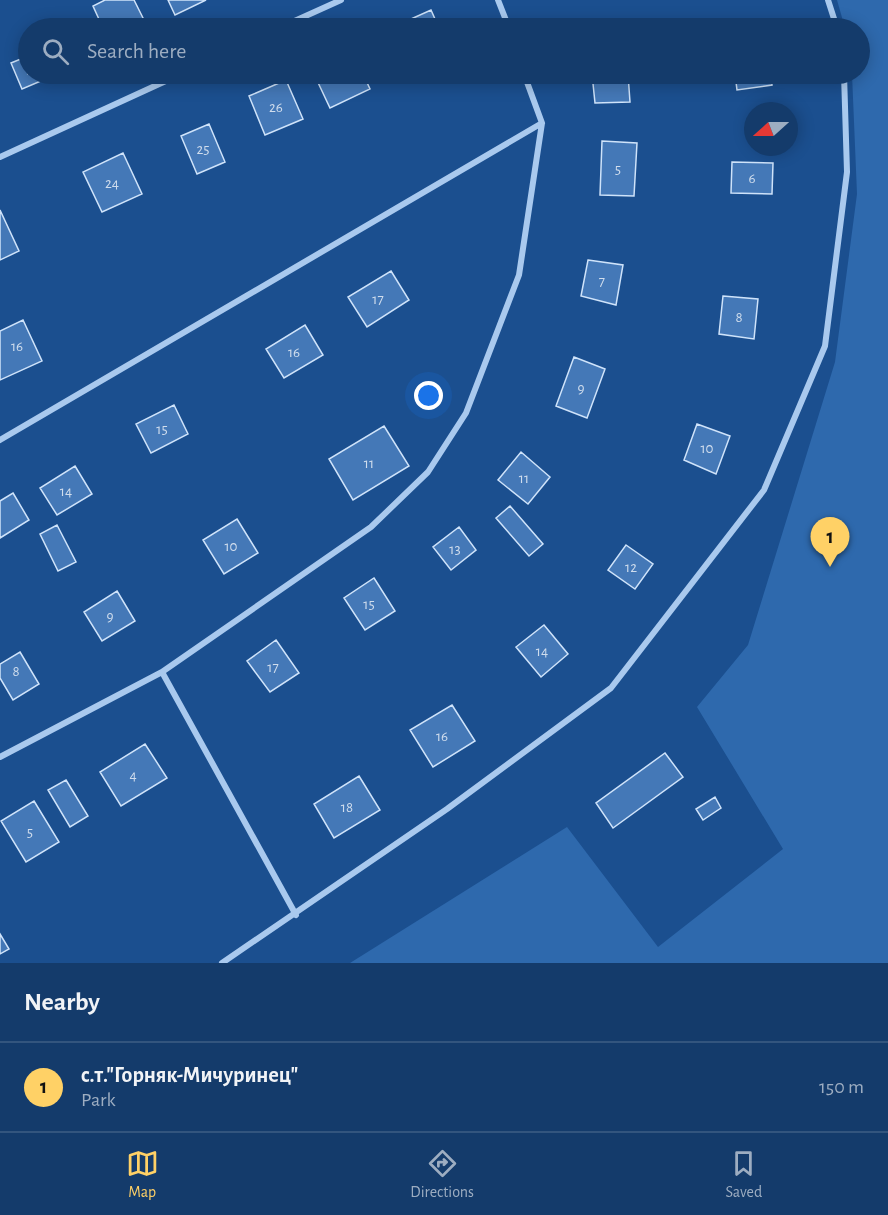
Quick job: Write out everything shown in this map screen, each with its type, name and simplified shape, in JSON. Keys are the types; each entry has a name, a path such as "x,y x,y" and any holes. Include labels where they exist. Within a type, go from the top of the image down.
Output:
{"street":[{"path":"301,18 341,0"},
{"path":"498,0 504,18"},
{"path":"828,0 834,18"},
{"path":"0,157 159,84"},
{"path":"0,758 162,672 371,527 428,472 466,414 519,275 542,123 528,84"},
{"path":"222,963 296,915 447,809 611,688 764,490 825,346 847,172 844,84"},
{"path":"0,440 542,123"},
{"path":"162,672 296,915"}],"shaded area":[{"path":"837,0 888,0 888,963 350,963 567,827 658,947 783,849 697,707 748,645 835,362 857,194 852,84 870,84 870,18 842,18"}],"building":[{"path":"105,0 134,0 143,18 98,18 93,6"},
{"path":"168,0 206,0 175,15"},
{"path":"431,10 435,18 413,18"},
{"path":"18,60 18,80 11,63"},
{"path":"20,84 34,84 22,89"},
{"path":"277,84 288,84 303,119 265,135 249,96"},
{"path":"319,84 368,84 370,89 330,108"},
{"path":"593,84 629,84 630,102 595,103"},
{"path":"736,84 772,84 772,85 737,90"},
{"path":"209,124 225,162 197,174 181,136"},
{"path":"602,141 637,143 634,196 600,195"},
{"path":"123,153 142,194 102,212 83,172"},
{"path":"732,162 773,163 772,194 731,193"},
{"path":"0,210 19,251 0,260"},
{"path":"588,260 623,265 616,305 581,296"},
{"path":"391,271 409,300 367,327 348,297"},
{"path":"723,296 758,299 754,339 719,334"},
{"path":"23,320 42,361 0,380 0,331"},
{"path":"305,325 323,355 284,378 266,349"},
{"path":"574,357 605,369 587,418 556,406"},
{"path":"174,405 188,434 151,453 136,424"},
{"path":"697,424 730,436 716,474 684,460"},
{"path":"384,426 409,466 353,500 329,459"},
{"path":"521,452 550,477 528,504 498,480"},
{"path":"75,466 92,494 57,515 40,488"},
{"path":"13,493 29,520 0,538 0,501"},
{"path":"510,506 543,544 529,556 496,518"},
{"path":"237,519 258,553 224,574 203,540"},
{"path":"57,525 76,562 58,571 40,534"},
{"path":"459,527 476,550 451,570 433,547"},
{"path":"626,545 653,564 635,589 608,570"},
{"path":"374,578 395,611 365,630 344,598"},
{"path":"117,591 135,621 102,641 84,612"},
{"path":"544,625 568,654 541,677 516,647"},
{"path":"276,640 299,673 270,692 247,661"},
{"path":"20,652 39,684 13,700 0,678 0,664"},
{"path":"452,705 475,741 433,767 410,730"},
{"path":"145,744 167,778 121,806 100,772"},
{"path":"665,753 683,777 613,828 596,803"},
{"path":"359,776 380,810 334,838 314,804"},
{"path":"66,780 88,816 70,827 48,790"},
{"path":"715,797 721,808 703,820 696,809"},
{"path":"34,801 59,842 26,862 1,821"},
{"path":"0,934 9,949 0,954"}],"place":[{"name":"с.т.\"Горняк-Мичуринец\"","path":"830,567"}]}
